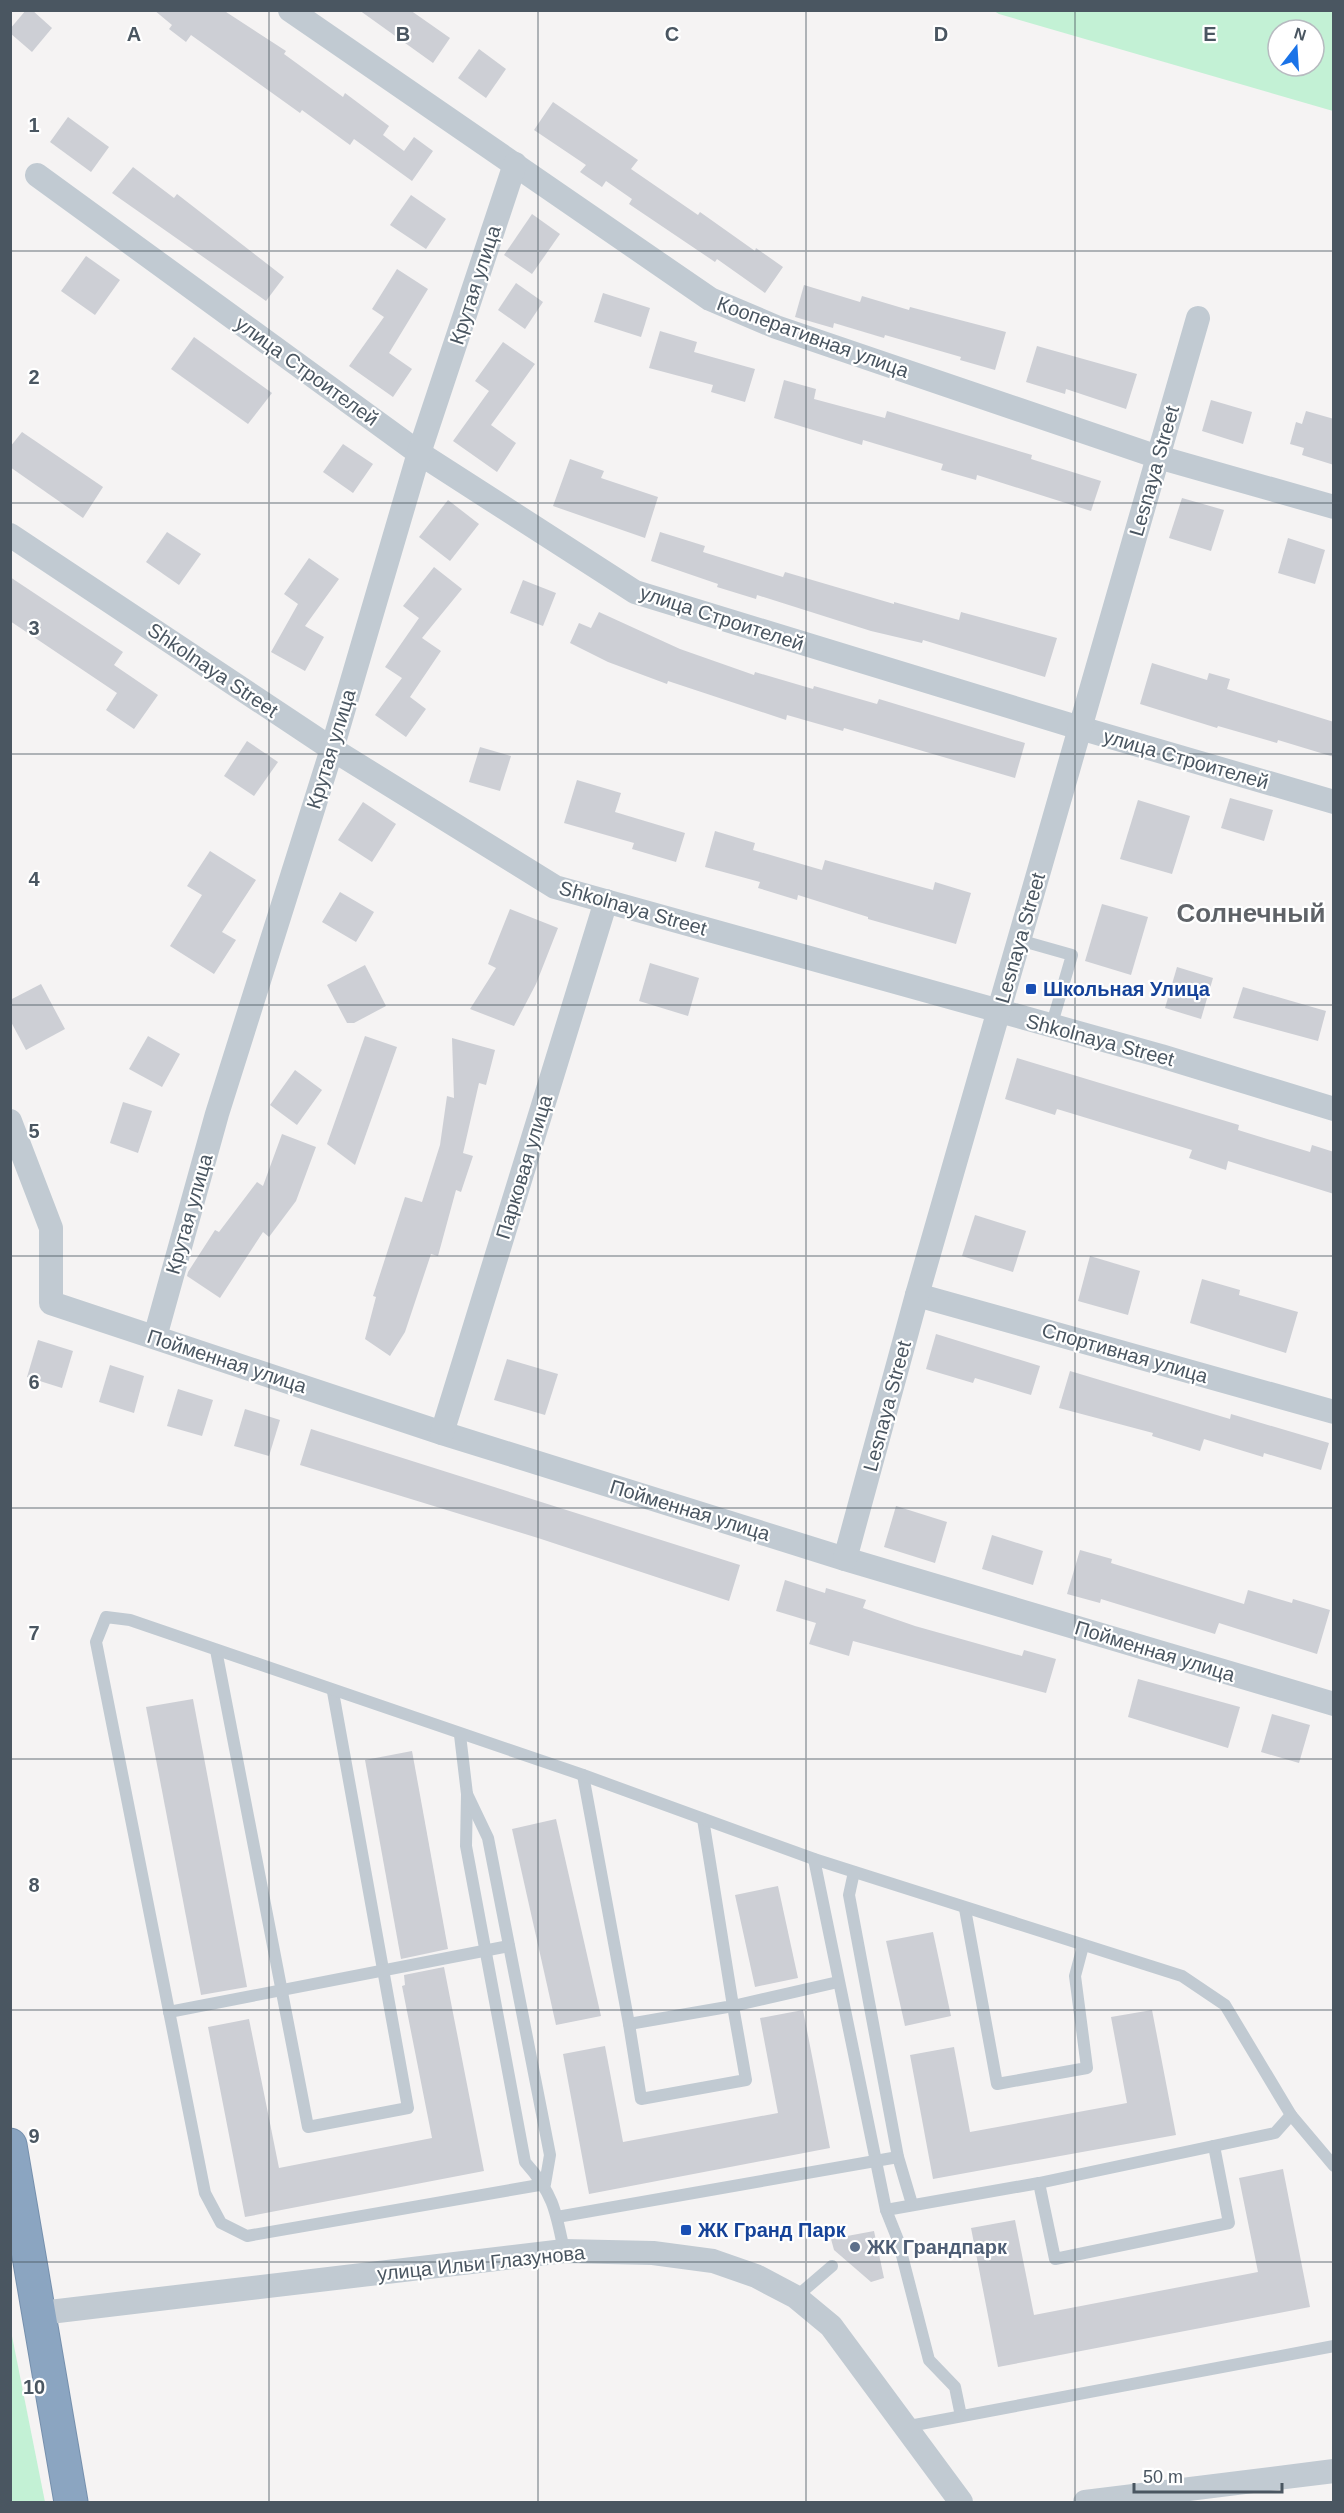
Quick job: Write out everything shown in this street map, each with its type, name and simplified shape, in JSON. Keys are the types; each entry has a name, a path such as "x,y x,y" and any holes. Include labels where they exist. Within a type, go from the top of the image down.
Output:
{"highway":[{"path":"10,2145 71,2502"}],"street":[{"name":"Кооперативная улица","path":"290,10 710,298 776,327 1158,456 1334,507"},
{"name":"Крутая улица","path":"154,1337 217,1114 332,749 419,453 515,164"},
{"name":"улица Строителей","path":"37,175 419,453 635,592 1080,728 1334,802"},
{"name":"Lesnaya Street","path":"845,1559 917,1294 1198,318"},
{"name":"Shkolnaya Street","path":"10,535 332,749 555,887 1161,1056 1334,1109"},
{"name":"Парковая улица","path":"442,1433 606,902"},
{"name":"Пойменная улица","path":"10,1121 51,1228 51,1303 442,1433 845,1559 1334,1704"},
{"name":"Спортивная улица","path":"917,1294 1334,1412"},
{"name":"улица Ильи Глазунова","path":"40,2313 564,2251 653,2253 713,2261 756,2276 796,2297 831,2326 903,2427 961,2502"},
{"path":"1085,2502 1334,2471"}],"lane":[{"path":"1019,940 1072,955 1051,1027"},
{"path":"545,2184 247,2236 221,2223 205,2193 96,1642 106,1617 130,1620 333,1692 583,1775 814,1859 965,1909 1182,1976 1225,2006 1291,2115 1334,2166"},
{"path":"216,1650 308,2127 408,2108 381,1970 333,1692"},
{"path":"460,1735 467,1794 466,1846 525,2162 545,2184 557,2217 564,2251"},
{"path":"583,1775 630,2024 641,2099 746,2080 703,1819"},
{"path":"467,1794 488,1838 550,2155 545,2184"},
{"path":"814,1859 886,2210 898,2240 929,2360 956,2387 961,2416"},
{"path":"854,1872 849,1895 898,2157 912,2204"},
{"path":"965,1909 997,2084 1087,2068 1075,1976 1083,1946"},
{"path":"169,2012 509,1946"},
{"path":"630,2024 733,2006 838,1982"},
{"path":"886,2210 1039,2183 1275,2133 1291,2115"},
{"path":"1039,2183 1055,2259 1229,2223 1214,2146"},
{"path":"557,2217 898,2157"},
{"path":"796,2297 832,2266"},
{"path":"903,2427 1334,2346"}],"green space":[{"path":"994,11 1333,11 1333,111 999,14"},
{"path":"11,2331 45,2502 11,2502"}],"building":[{"path":"26,10 32,10 52,28 32,52 10,33 10,29"},
{"path":"154,10 223,10 286,51 284,54 343,97 345,93 389,126 383,135 404,151 414,137 433,151 412,181 354,139 350,145 302,110 300,113 191,35 186,42 169,29 172,25"},
{"path":"359,10 410,10 450,38 433,63"},
{"path":"479,49 506,69 486,98 458,78"},
{"path":"553,102 638,160 631,169 698,215 700,212 755,251 756,248 783,267 765,293 717,259 715,262 629,204 632,199 606,181 602,187 580,172 586,165 534,130"},
{"path":"68,117 109,147 91,172 50,142"},
{"path":"133,167 174,198 177,194 284,277 266,301 112,193"},
{"path":"411,195 446,219 426,249 390,225"},
{"path":"532,214 560,234 532,274 504,255"},
{"path":"86,256 120,280 95,315 61,291"},
{"path":"397,269 428,289 389,353 412,369 393,397 349,366 384,317 372,309"},
{"path":"516,283 543,302 525,329 498,310"},
{"path":"804,285 860,302 862,296 909,310 910,307 1006,332 995,370 960,360 961,357 885,335 884,338 834,323 833,328 795,317"},
{"path":"603,293 650,308 641,337 594,322"},
{"path":"660,331 697,342 694,352 755,369 745,402 711,392 713,385 649,368"},
{"path":"194,337 272,393 248,424 171,369"},
{"path":"503,342 535,364 491,425 516,443 497,472 453,441 489,391 475,381"},
{"path":"1037,346 1137,374 1126,409 1066,389 1065,394 1026,382"},
{"path":"784,380 816,389 814,399 885,418 887,411 1032,455 1031,459 1101,481 1091,511 977,475 976,480 941,470 943,464 863,440 862,445 774,418"},
{"path":"1211,400 1252,412 1243,444 1202,431"},
{"path":"1306,411 1334,419 1334,465 1302,455 1304,448 1290,444 1296,422 1302,424"},
{"path":"22,432 103,487 83,518 10,467 10,447"},
{"path":"343,444 373,464 353,493 323,472"},
{"path":"570,459 604,471 601,478 658,497 645,538 553,506"},
{"path":"1182,498 1224,510 1211,551 1169,538"},
{"path":"448,500 479,524 450,561 419,537"},
{"path":"167,532 201,554 179,585 146,562"},
{"path":"660,532 705,546 703,552 783,577 785,572 894,604 894,602 959,620 961,612 1057,638 1045,677 923,640 922,643 871,631 757,595 756,599 717,587 718,584 651,561"},
{"path":"1288,538 1325,550 1315,584 1278,573"},
{"path":"309,558 339,579 305,626 324,637 305,671 271,652 298,604 284,594"},
{"path":"434,567 462,589 422,638 441,651 410,697 426,709 406,737 375,715 402,678 385,667 419,618 403,606"},
{"path":"10,577 123,652 114,665 158,695 134,729 106,710 117,693 10,621"},
{"path":"523,580 556,593 543,626 510,613"},
{"path":"599,612 680,649 754,675 755,672 877,704 879,699 1025,743 1015,778 844,728 843,731 787,715 786,720 668,681 667,684 608,662 570,643 579,623 591,628"},
{"path":"1152,663 1207,680 1209,673 1230,679 1227,689 1334,722 1334,757 1278,740 1277,743 1218,726 1217,728 1140,704"},
{"path":"247,741 278,762 254,796 224,776"},
{"path":"480,747 511,756 500,791 469,782"},
{"path":"577,780 621,793 615,812 685,833 676,862 632,849 634,843 564,823"},
{"path":"1230,798 1273,810 1264,841 1221,828"},
{"path":"1138,800 1190,816 1172,874 1120,859"},
{"path":"363,802 396,824 372,862 338,840"},
{"path":"715,831 755,843 753,850 822,870 825,860 933,890 935,882 971,893 956,944 868,919 868,917 798,895 797,900 758,888 760,882 705,867"},
{"path":"210,851 256,880 222,932 236,940 214,974 170,946 202,895 187,886"},
{"path":"340,892 374,912 356,942 322,922"},
{"path":"1102,904 1148,917 1131,975 1085,961"},
{"path":"510,909 558,928 536,984 514,1026 470,1009 496,968 488,964"},
{"path":"650,963 699,978 688,1016 639,1001"},
{"path":"365,965 386,1006 354,1023 347,1023 327,985"},
{"path":"1177,967 1213,978 1201,1019 1165,1008"},
{"path":"41,984 65,1029 26,1050 10,1020 10,1000"},
{"path":"1243,987 1326,1011 1318,1041 1233,1018"},
{"path":"148,1036 180,1054 162,1087 129,1069"},
{"path":"365,1036 397,1047 355,1165 327,1144"},
{"path":"452,1038 495,1050 486,1085 479,1083 463,1153 473,1156 461,1192 456,1190 438,1256 431,1254 405,1332 390,1356 365,1339 376,1297 373,1296 405,1197 422,1202 440,1145 447,1096 454,1098"},
{"path":"1017,1058 1239,1125 1238,1130 1310,1152 1312,1145 1334,1152 1334,1194 1228,1161 1226,1170 1189,1158 1192,1150 1057,1109 1055,1115 1005,1099"},
{"path":"295,1070 322,1090 297,1125 270,1105"},
{"path":"123,1102 152,1111 138,1153 110,1143"},
{"path":"282,1134 316,1147 296,1201 269,1237 263,1232 220,1298 187,1276 188,1272 215,1230 219,1232 257,1182 263,1186"},
{"path":"975,1215 1026,1231 1013,1272 962,1256"},
{"path":"1090,1256 1140,1271 1128,1315 1078,1301"},
{"path":"1202,1279 1240,1290 1239,1295 1298,1312 1286,1353 1190,1323"},
{"path":"936,1334 1040,1366 1031,1395 975,1378 973,1383 926,1369"},
{"path":"38,1340 73,1351 62,1388 27,1377"},
{"path":"507,1359 558,1374 545,1415 494,1400"},
{"path":"110,1365 144,1376 134,1413 99,1402"},
{"path":"1070,1371 1230,1419 1231,1414 1329,1443 1321,1470 1264,1453 1263,1457 1204,1439 1200,1451 1152,1436 1153,1433 1059,1408"},
{"path":"178,1389 213,1400 202,1436 167,1426"},
{"path":"245,1409 280,1420 269,1456 234,1446"},
{"path":"311,1429 740,1565 729,1601 538,1538 300,1465"},
{"path":"896,1506 947,1522 935,1563 884,1547"},
{"path":"992,1535 1043,1551 1033,1585 982,1569"},
{"path":"1080,1550 1112,1559 1111,1563 1244,1604 1248,1590 1292,1603 1293,1599 1330,1610 1317,1654 1219,1623 1215,1634 1101,1599 1100,1603 1067,1594"},
{"path":"785,1580 825,1593 826,1588 866,1600 863,1608 915,1626 1022,1656 1024,1650 1056,1659 1046,1693 853,1641 849,1656 809,1644 816,1623 776,1611"},
{"path":"1138,1679 1240,1707 1228,1748 1128,1717"},
{"path":"193,1699 247,1987 201,1995 146,1707"},
{"path":"1272,1714 1310,1725 1299,1763 1261,1752"},
{"path":"412,1751 448,1949 401,1959 365,1760"},
{"path":"556,1819 601,2016 556,2025 512,1829"},
{"path":"778,1886 798,1978 755,1987 735,1895"},
{"path":"933,1932 951,2016 905,2026 886,1941"},
{"path":"444,1967 484,2171 245,2217 208,2027 249,2019 279,2168 432,2138 402,1986 405,1985 404,1975"},
{"path":"803,2010 830,2148 589,2194 563,2054 605,2046 623,2142 778,2113 760,2018"},
{"path":"1152,2010 1176,2135 933,2179 910,2055 954,2047 970,2132 1127,2103 1111,2017"},
{"path":"1283,2169 1310,2307 998,2367 971,2228 1015,2220 1034,2315 1258,2272 1239,2178"},
{"path":"874,2231 884,2278 871,2282 834,2250 831,2239"}],"place":[{"name":"Школьная Улица","path":"1031,989"},
{"name":"ЖК Гранд Парк","path":"686,2230"},
{"name":"ЖК Грандпарк","path":"855,2247"}],"district":[{"name":"Солнечный","path":"1251,913"}]}
